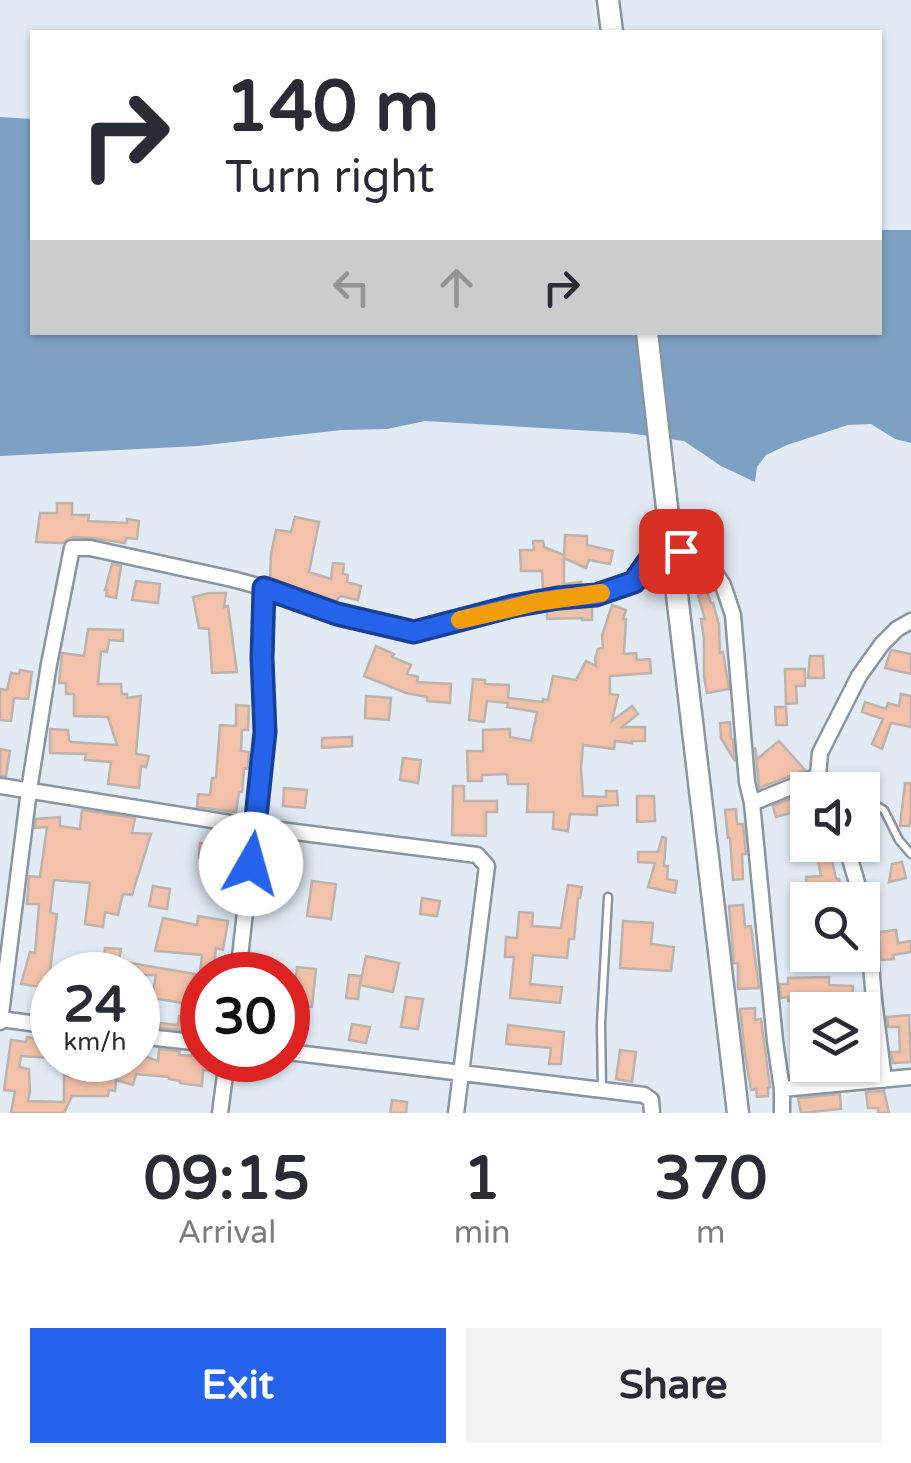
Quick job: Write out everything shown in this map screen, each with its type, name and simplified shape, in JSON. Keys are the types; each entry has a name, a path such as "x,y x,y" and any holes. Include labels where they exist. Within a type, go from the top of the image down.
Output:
{"main road":[{"path":"608,0 612,30"},
{"path":"647,335 738,1113"}],"street":[{"path":"30,1023 0,1020 29,790 72,548 90,548 232,579 337,614 414,632 513,606 596,595 634,582 658,553 681,551 716,574 734,615 747,782 775,1041 789,1088 782,1113"},
{"path":"241,952 265,732 264,588"},
{"path":"818,772 820,753 858,676 896,629 911,621"},
{"path":"0,786 256,827 476,855 487,866 456,1113"},
{"path":"752,803 790,787"},
{"path":"872,972 884,1080"},
{"path":"310,1055 644,1095 651,1100 652,1113"},
{"path":"789,1088 911,1077"},
{"path":"220,1113 224,1082"}],"lane":[{"path":"880,808 911,854"},
{"path":"602,1090 601,1024 608,897"},
{"path":"789,1088 790,1082"}],"water":[{"path":"0,117 30,119 30,335 882,335 882,230 911,230 911,443 895,439 871,424 848,425 766,455 757,467 755,482 721,466 684,441 628,433 425,421 387,429 342,430 198,446 0,456"}],"building":[{"path":"57,503 72,503 72,515 89,515 88,521 139,521 137,539 126,538 125,543 72,537 63,543 36,542 40,513 57,513"},
{"path":"295,517 319,522 309,572 331,579 333,563 344,564 347,582 361,586 358,600 340,596 336,602 270,578 276,530 291,532"},
{"path":"565,535 587,536 587,545 613,551 610,564 589,560 586,568 564,558 564,584 581,582 580,586 543,590 542,571 521,571 520,550 534,550 533,541 543,541 544,547 564,555"},
{"path":"112,564 121,566 116,598 106,596 105,590"},
{"path":"136,581 160,584 158,603 132,600"},
{"path":"707,592 719,625 720,653 723,652 729,689 707,693 701,619 705,619 698,595"},
{"path":"226,593 224,607 228,606 237,672 212,673 209,629 199,628 193,597"},
{"path":"612,605 626,610 624,654 636,653 637,660 650,659 651,673 610,676 610,694 618,695 612,721 632,706 638,714 622,727 645,727 645,741 615,741 614,749 583,745 583,796 606,797 606,791 617,791 618,805 597,806 597,815 570,814 568,831 553,829 554,812 527,812 528,784 508,784 507,774 482,775 482,781 468,781 467,751 483,751 483,730 510,729 510,737 531,741 537,712 487,701 484,722 469,720 473,679 509,685 508,698 548,700 553,676 576,680 586,661 596,666"},
{"path":"592,606 592,620 547,619 547,611"},
{"path":"88,629 123,630 123,641 109,640 107,652 101,651 98,684 121,684 122,694 127,694 127,698 141,696 136,754 149,756 146,767 141,766 139,788 108,784 111,762 85,760 86,754 50,753 50,729 68,730 71,742 117,745 108,717 74,716 74,694 66,694 66,683 59,683 62,653 84,656"},
{"path":"376,646 411,665 407,674 418,677 417,682 451,684 450,703 427,701 427,697 364,676"},
{"path":"891,650 911,654 911,674 885,668"},
{"path":"810,656 823,656 824,678 808,678"},
{"path":"785,669 805,669 805,686 796,686 797,703 786,704"},
{"path":"20,670 32,672 28,699 14,698 11,721 0,720 0,689 7,690 11,673 19,674"},
{"path":"901,694 911,696 911,727 891,723 882,749 872,744 883,719 862,712 865,702 886,709 888,703 899,706"},
{"path":"366,696 391,698 389,720 365,718"},
{"path":"236,705 249,706 248,730 242,730 241,751 249,752 236,812 197,807 198,794 210,795 212,778 216,778 220,725 236,726"},
{"path":"775,707 786,707 787,725 776,725"},
{"path":"730,722 735,761 721,738 720,723"},
{"path":"352,737 352,746 322,748 322,738"},
{"path":"779,741 805,770 790,772 790,776 759,788 755,747 757,759"},
{"path":"0,749 10,751 6,776 0,776"},
{"path":"403,758 421,760 418,783 400,780"},
{"path":"905,783 911,783 911,817 909,826 900,826"},
{"path":"453,786 464,786 464,801 497,801 497,812 486,812 486,836 452,835"},
{"path":"284,788 307,790 305,808 283,806"},
{"path":"637,796 654,796 655,821 637,822"},
{"path":"790,799 790,813 776,817 773,806"},
{"path":"736,809 737,824 743,824 746,854 742,854 743,879 733,880 725,810"},
{"path":"82,810 135,818 132,833 151,834 132,895 123,894 118,915 105,912 103,927 85,924 90,883 54,880 50,913 57,914 52,952 35,952 39,904 27,904 29,876 40,877 47,827 35,828 36,819 60,817 60,826 80,829"},
{"path":"662,837 666,838 667,879 677,881 675,893 648,887 655,863 638,862 638,852 658,852"},
{"path":"231,839 241,840 239,859 233,858 232,862 199,858 200,843 230,846"},
{"path":"818,862 832,862 840,882 806,882 806,877 821,876"},
{"path":"902,862 906,878 889,882 892,864"},
{"path":"312,881 336,884 331,919 307,916"},
{"path":"568,885 582,887 567,958 533,955 530,984 562,987 560,1003 510,998 514,957 505,957 506,937 517,938 519,912 533,913 532,926 561,928"},
{"path":"153,886 170,889 167,909 149,906"},
{"path":"422,898 440,901 437,916 420,914"},
{"path":"743,905 745,927 751,926 759,988 738,989 729,906"},
{"path":"198,916 228,921 223,950 155,951 163,918 197,925"},
{"path":"623,921 653,923 651,944 674,947 671,971 620,968"},
{"path":"896,930 898,943 911,941 911,952 881,960 880,932"},
{"path":"30,952 30,985 21,984"},
{"path":"366,956 399,963 393,992 360,985"},
{"path":"160,968 180,971 180,1003 160,999"},
{"path":"310,968 316,969 310,1007"},
{"path":"349,975 361,976 358,999 346,998"},
{"path":"829,977 829,985 853,986 853,992 790,992 788,1001 788,997 781,998 780,984 788,984 788,978"},
{"path":"406,997 423,999 418,1029 401,1027"},
{"path":"755,1008 755,1020 761,1019 770,1087 768,1096 757,1097 756,1089 751,1090 740,1009"},
{"path":"909,1015 911,1062 893,1063 891,1052 900,1052 899,1027 888,1027 887,1017"},
{"path":"180,1016 180,1030 160,1028 160,1023 178,1025"},
{"path":"352,1024 370,1027 366,1043 349,1040"},
{"path":"508,1025 564,1032 561,1064 549,1064 551,1048 506,1044"},
{"path":"30,1037 30,1057 21,1056 19,1067 29,1069 28,1101 64,1102 64,1082 116,1082 115,1091 109,1090 108,1096 72,1096 64,1113 11,1113 15,1091 4,1090 11,1040 26,1042"},
{"path":"160,1049 180,1051 180,1081 160,1076"},
{"path":"620,1050 636,1052 632,1082 616,1079"},
{"path":"884,1091 889,1113 868,1108 866,1092"},
{"path":"840,1094 841,1109 801,1113 798,1098"},
{"path":"392,1100 407,1102 406,1113 390,1113"}],"slow traffic":[{"path":"460,620 513,606 601,593"}],"route":[{"path":"251,864 265,732 264,588 337,614 414,632 513,606 596,595 634,582 658,553 681,551"}]}
